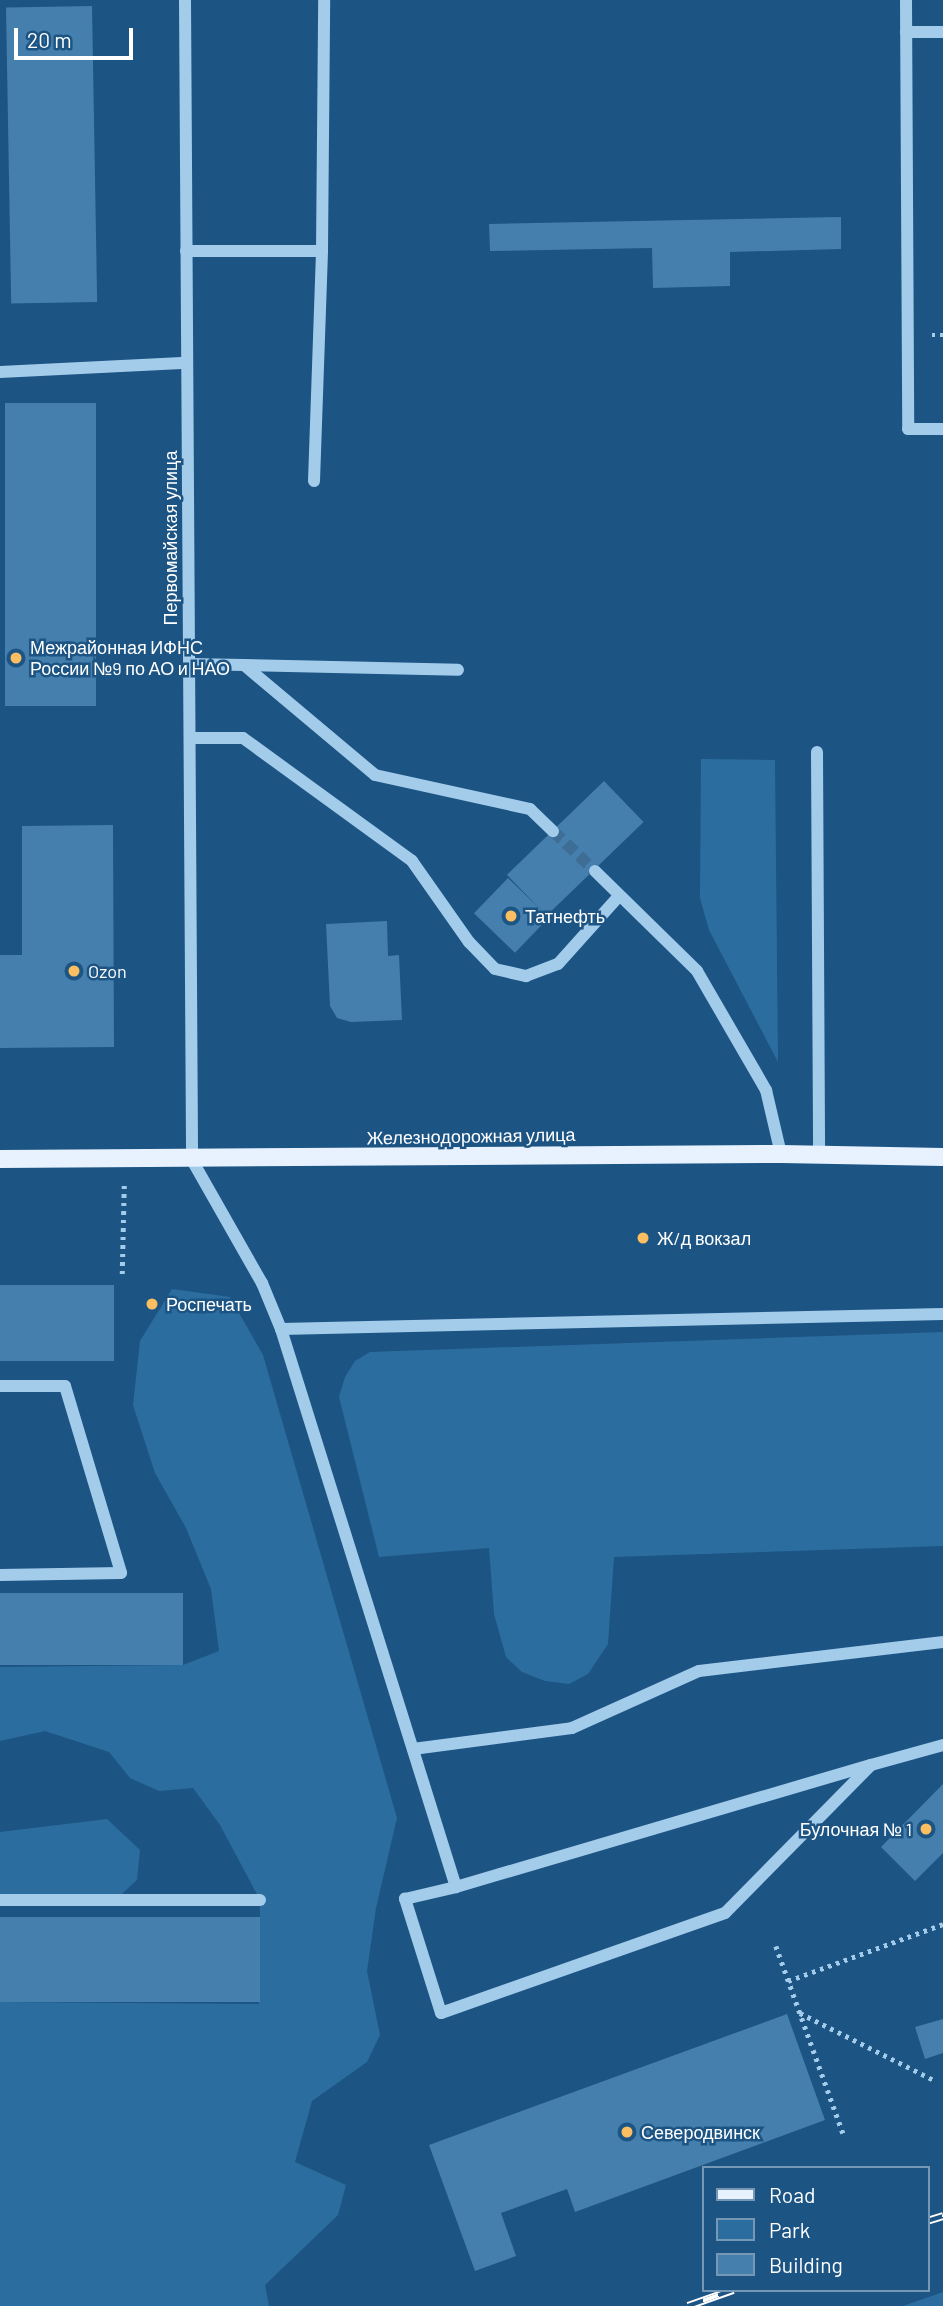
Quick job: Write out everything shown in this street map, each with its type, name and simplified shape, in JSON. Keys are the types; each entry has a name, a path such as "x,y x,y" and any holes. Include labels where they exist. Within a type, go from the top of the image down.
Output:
{"main road":[{"name":"Железнодорожная улица","path":"0,1159 192,1160 781,1154 943,1157"}],"street":[{"name":"Первомайская улица","path":"185,0 192,1160"},
{"path":"314,481 322,251 324,0"},
{"path":"906,0 908,429 943,429"},
{"path":"906,32 943,32"},
{"path":"186,251 322,251"},
{"path":"0,372 187,363"},
{"path":"188,664 458,670"},
{"path":"244,665 375,775 530,809 553,831"},
{"path":"190,738 243,738 412,861 469,942 495,969 526,976 558,964 619,896"},
{"path":"817,752 819,1155"},
{"path":"595,871 697,971 766,1090 781,1154"},
{"path":"192,1160 262,1283 281,1329 456,1887"},
{"path":"281,1329 943,1314"},
{"path":"0,1386 65,1386 121,1573 0,1575"},
{"path":"413,1749 572,1728 699,1671 943,1642"},
{"path":"871,1765 725,1913 441,2012 405,1899 456,1887 871,1765 943,1745"},
{"path":"0,1900 260,1900"}],"path":[{"path":"122,1274 124,1180"},
{"path":"788,1981 943,1924"},
{"path":"776,1945 843,2133"},
{"path":"800,2012 933,2080"}],"green space":[{"path":"701,759 775,760 778,1062 709,930 700,898"},
{"path":"172,1289 230,1297 263,1355 397,1818 376,1908 367,1971 380,2035 367,2062 312,2101 295,2162 346,2185 338,2215 265,2285 269,2306 0,2306 0,2002 259,2004 260,1900 220,1825 193,1788 159,1791 130,1778 109,1752 45,1731 0,1741 0,1667 183,1665 219,1651 211,1589 186,1528 155,1473 133,1405 140,1341"},
{"path":"943,1332 943,1546 614,1557 608,1644 588,1674 569,1684 545,1681 522,1672 506,1657 494,1614 489,1548 379,1557 339,1397 345,1377 355,1361 370,1352"},
{"path":"107,1819 140,1850 137,1880 113,1902 0,1901 0,1832"},
{"path":"943,2292 943,2306 903,2306"}],"building":[{"path":"92,6 97,302 11,303 6,8"},
{"path":"841,217 841,249 730,252 730,286 653,288 652,248 490,251 489,224"},
{"path":"5,403 96,403 96,706 5,706"},
{"path":"604,781 644,822 546,916 507,875"},
{"path":"113,825 114,1047 0,1048 0,955 22,955 22,826"},
{"name":"Татнефть","path":"508,878 549,918 515,953 474,913"},
{"path":"387,921 388,956 399,955 402,1020 351,1022 337,1018 330,1006 326,924"},
{"path":"0,1285 114,1285 114,1361 0,1361"},
{"path":"0,1593 183,1593 183,1665 0,1665"},
{"path":"943,1784 943,1853 915,1881 881,1847"},
{"path":"0,1917 260,1917 260,2002 0,2002"},
{"name":"Северодвинск","path":"787,2014 825,2120 575,2212 567,2189 501,2213 516,2256 475,2271 429,2145"},
{"path":"943,2019 943,2053 925,2059 915,2027"}],"tunnel":[{"path":"553,831 595,871"}],"railway":[{"path":"929,2220 943,2216"},
{"path":"688,2306 727,2292"}],"place":[{"name":"Межрайонная ИФНС России №9 по АО и НАО","path":"16,658"},
{"name":"Татнефть","path":"511,916"},
{"name":"Ozon","path":"74,971"},
{"name":"Ж/д вокзал","path":"643,1238"},
{"name":"Роспечать","path":"152,1304"},
{"name":"Булочная № 1","path":"926,1829"},
{"name":"Северодвинск","path":"627,2132"}]}
